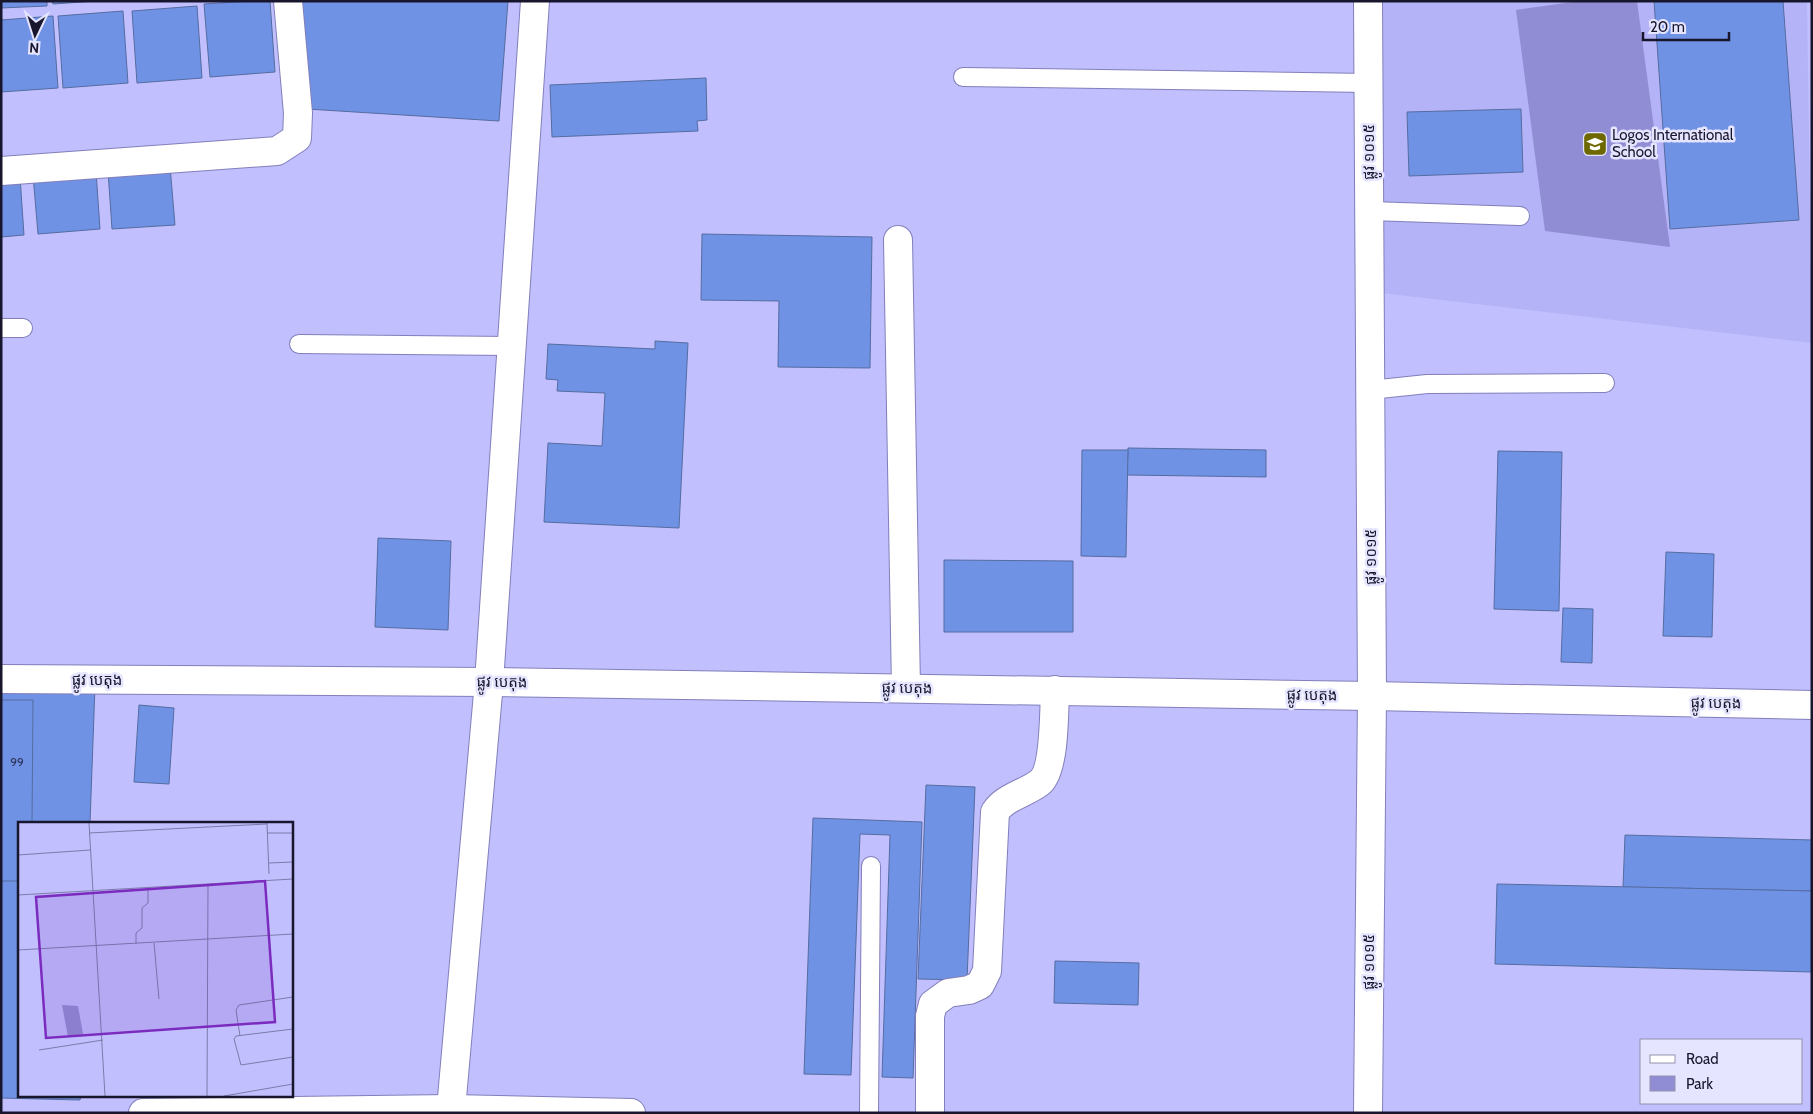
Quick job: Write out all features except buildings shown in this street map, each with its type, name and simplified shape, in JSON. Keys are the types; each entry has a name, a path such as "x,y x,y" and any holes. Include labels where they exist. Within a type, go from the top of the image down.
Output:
{"street":[{"path":"1,171 278,151 297,138 298,113 288,1"},
{"path":"451,1109 489,682 535,1"},
{"name":"ផ្លូវ ១០១៥","path":"1368,1 1372,696 1368,1113"},
{"path":"898,240 906,688"},
{"name":"ផ្លូវ បេតុង","path":"1,680 489,682 1055,690 1812,705"},
{"path":"930,1113 930,1016 933,1004 948,993 969,990 980,985 987,971 995,812 1000,804 1041,782 1046,775 1050,763 1055,690"},
{"path":"143,1113 451,1109 631,1113"}],"lane":[{"path":"963,77 1368,82"},
{"path":"1370,211 1520,216"},
{"path":"1,328 23,328"},
{"path":"299,344 512,346"},
{"path":"1370,390 1427,384 1605,383"},
{"path":"869,1113 871,866"}],"shaded area":[{"name":"Logos International School","path":"1380,1 1807,1 1812,343 1381,293"}],"green space":[{"path":"1579,1 1637,1 1670,247 1545,231 1516,10"}],"place":[{"name":"Logos International School","path":"1595,144"}]}
